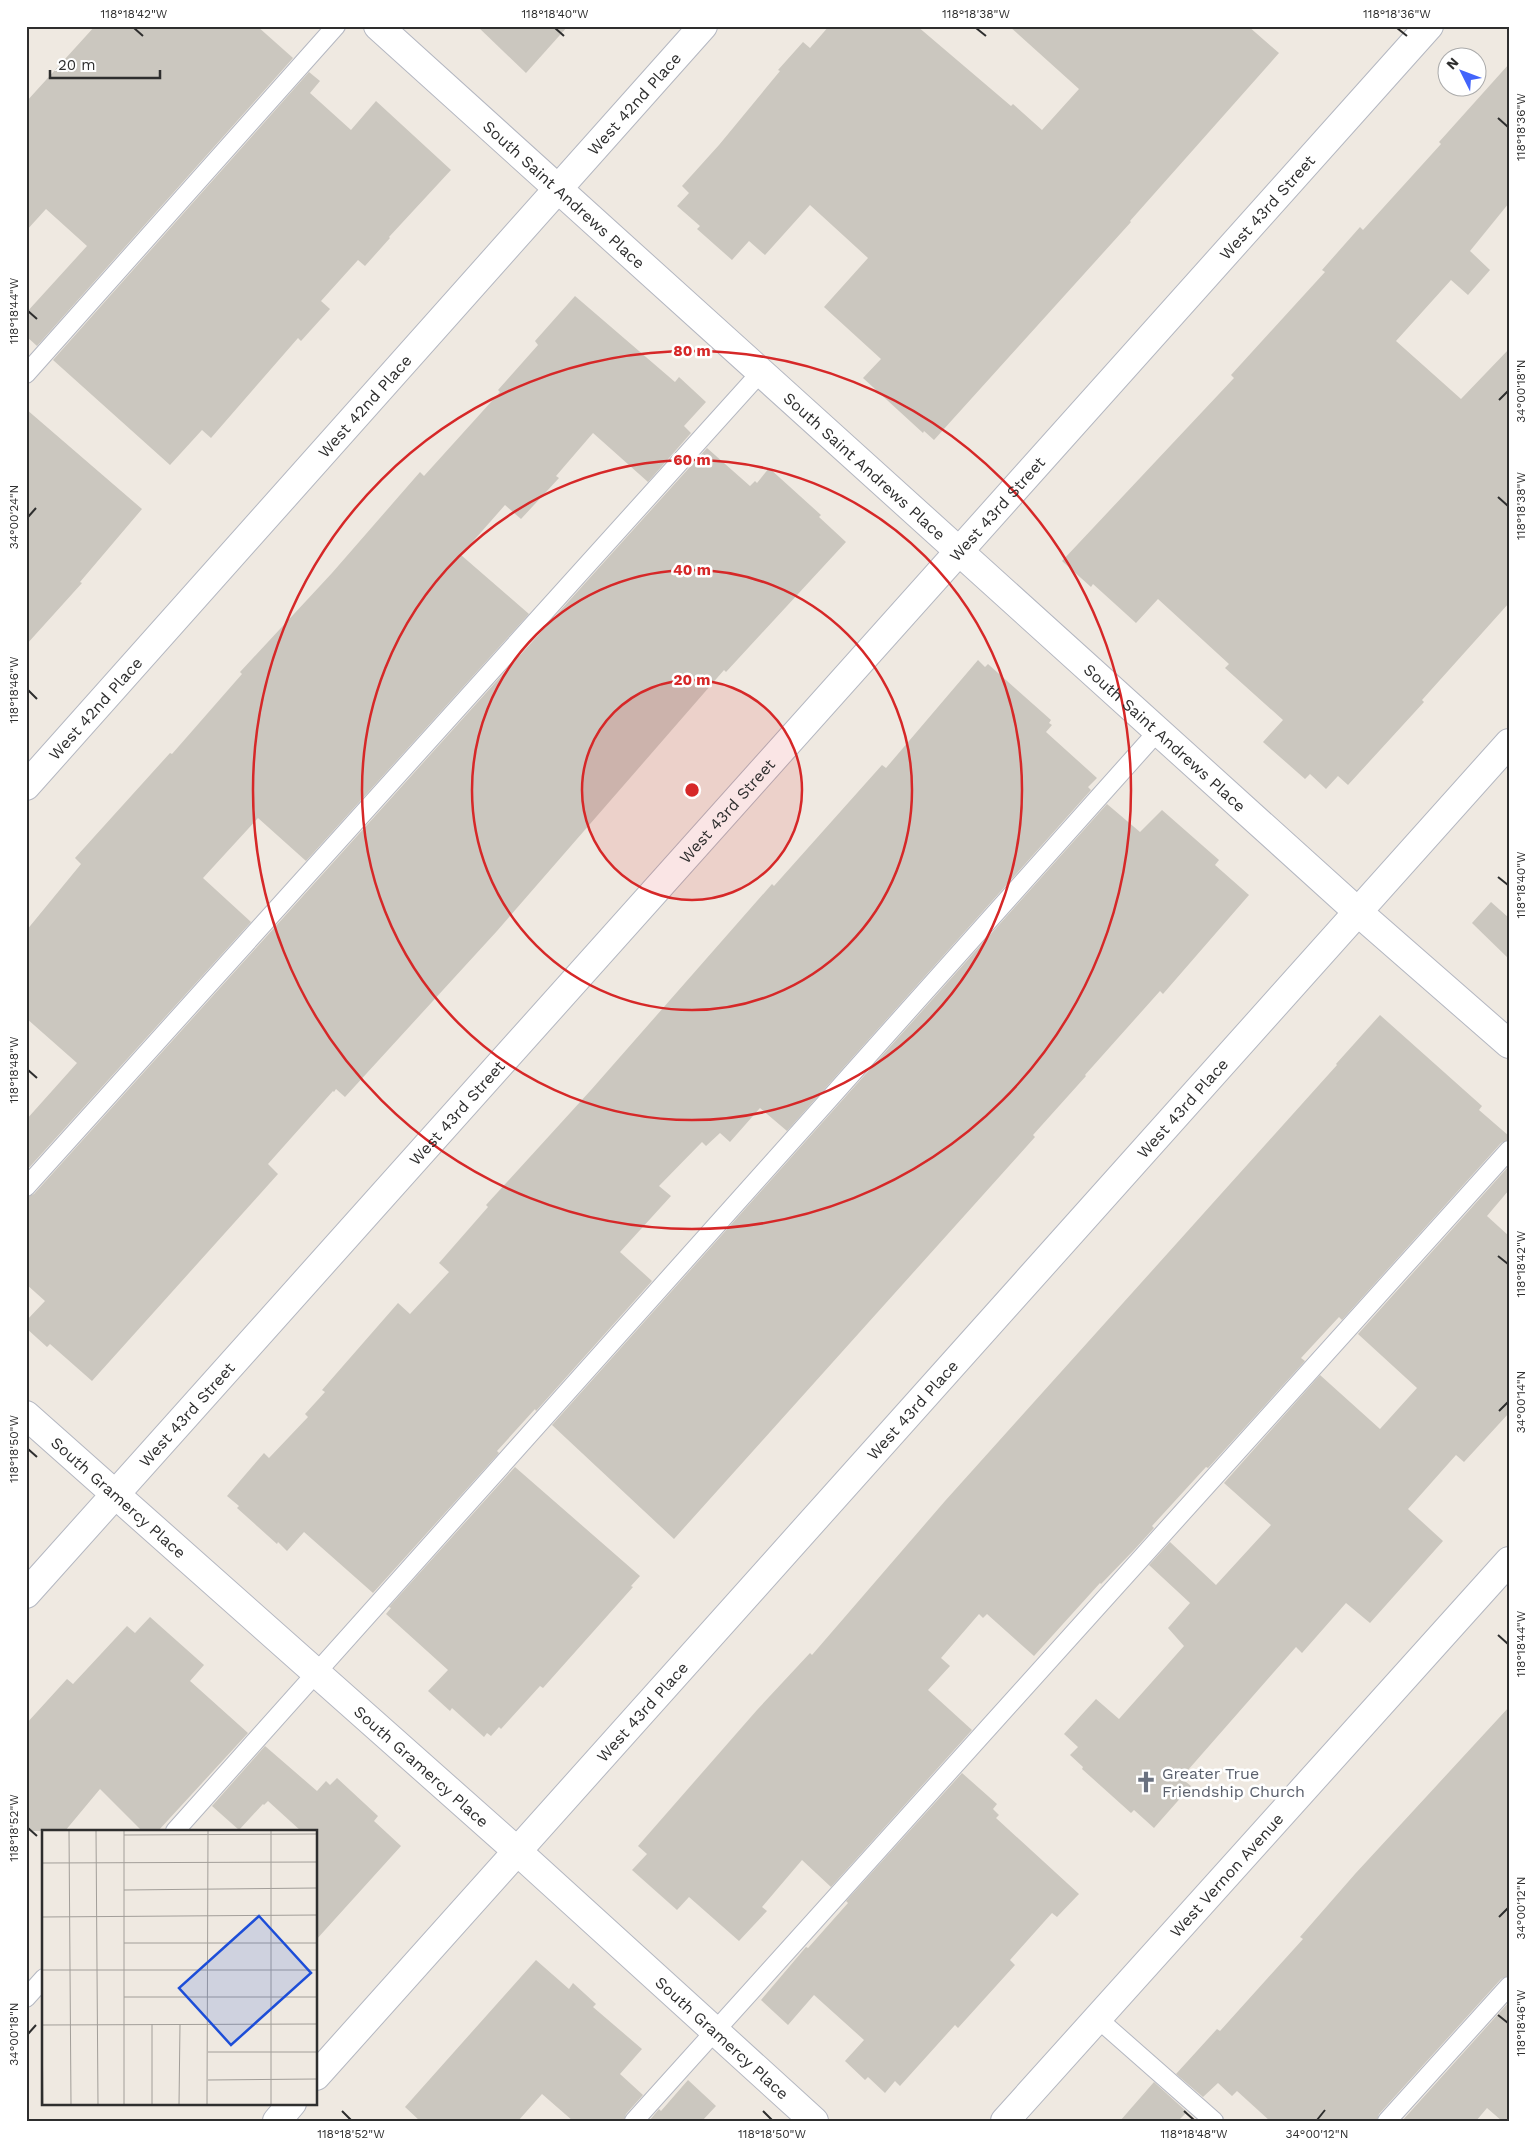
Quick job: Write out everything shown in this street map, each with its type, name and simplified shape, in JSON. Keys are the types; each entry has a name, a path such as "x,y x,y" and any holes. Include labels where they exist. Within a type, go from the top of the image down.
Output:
{"street":[{"name":"South Saint Andrews Place","path":"378,26 1358,912 1509,1044"},
{"name":"West 42nd Place","path":"26,786 703,26"},
{"name":"West 43rd Street","path":"26,1594 116,1496 958,551 1429,26"},
{"name":"West 43rd Place","path":"318,2074 1509,743"},
{"name":"South Gramercy Place","path":"26,1415 517,1851 814,2121"},
{"name":"West Vernon Avenue","path":"1005,2121 1509,1561"},
{"path":"276,2121 291,2104"}],"lane":[{"path":"26,374 336,26"},
{"path":"26,1187 761,372"},
{"path":"176,1830 1158,731"},
{"path":"634,2121 1509,1150"},
{"path":"26,1998 42,1980"},
{"path":"1387,2121 1509,1986"},
{"path":"1097,2018 1214,2121"}],"building":[{"path":"95,26 257,26 293,58 37,346 26,336 26,313 87,246 46,209 26,231 26,102"},
{"path":"477,26 568,26 526,73"},
{"path":"829,26 917,26 1042,130 1079,89 1009,26 1248,26 1279,53 1131,222 934,440 924,431 923,433 863,378 881,359 824,307 868,258 810,205 765,255 749,241 732,260 697,229 700,226 677,206 689,193 682,186 719,145 780,71 778,70 803,42 810,48"},
{"path":"1509,64 1509,203 1470,251 1490,270 1468,295 1451,280 1396,341 1461,399 1509,349 1509,603 1422,700 1424,702 1348,785 1338,776 1326,789 1310,774 1305,779 1263,742 1283,720 1225,668 1229,664 1158,599 1136,623 1093,584 1091,587 1062,561 1234,378 1231,375 1325,272 1322,270 1360,227 1363,230 1441,144 1439,142 1478,98 1488,98 1488,87"},
{"path":"309,72 320,81 310,93 351,130 376,101 451,170 365,266 358,260 321,301 330,309 301,341 298,338 211,438 202,430 170,465 53,360"},
{"path":"575,296 675,382 679,377 706,402 684,426 691,433 648,482 593,433 556,476 559,478 521,519 505,505 461,555 529,614 306,861 258,818 203,878 251,922 26,1171 26,1120 77,1063 26,1018 26,931 81,864 75,858 170,753 172,754 242,674 240,672 332,573 420,472 424,476 500,392 498,390 538,345 535,341"},
{"path":"26,409 142,509 80,582 82,583 26,645"},
{"path":"707,448 750,486 755,481 757,483 769,468 821,515 819,517 846,542 726,672 724,670 497,931 345,1097 336,1089 333,1091 268,1164 278,1174 92,1381 50,1344 47,1347 26,1328 26,1321 45,1301 26,1284 26,1197 34,1194"},
{"path":"978,660 985,667 988,664 1051,720 1049,723 1052,725 1046,732 1097,778 1088,787 1091,790 787,1131 760,1108 730,1142 720,1133 706,1146 702,1142 659,1186 671,1196 620,1252 652,1281 536,1411 535,1409 497,1451 499,1453 373,1593 304,1532 287,1551 278,1542 277,1544 237,1508 239,1506 227,1496 264,1453 269,1458 308,1417 305,1414 325,1392 322,1390 398,1303 410,1314 449,1272 439,1263 488,1207 486,1205 591,1090 772,884 774,886 882,765 886,768"},
{"path":"1107,804 1140,832 1162,810 1219,860 1215,865 1249,895 1163,994 1160,991 1085,1075 1033,1135 1035,1137 674,1539 552,1425"},
{"path":"1491,902 1509,918 1509,959 1472,923"},
{"path":"1380,1015 1482,1106 1479,1110 1509,1136 1509,1140 1501,1143 1342,1320 1339,1317 1301,1358 1305,1361 1208,1468 1206,1467 1152,1526 1154,1528 1134,1550 1100,1583 1034,1656 987,1614 983,1618 979,1614 941,1658 950,1666 928,1690 972,1730 831,1887 802,1860 762,1907 767,1911 739,1941 689,1897 677,1910 632,1870 647,1854 638,1846 757,1710 810,1653 812,1655 945,1501"},
{"path":"1509,1166 1509,1190 1487,1216 1509,1236 1509,1413 1464,1462 1456,1455 1408,1509 1443,1541 1370,1623 1346,1603 1302,1653 1296,1647 1181,1778 1191,1786 1154,1828 1134,1810 1131,1813 1082,1769 1083,1767 1070,1755 1078,1747 1064,1734 1096,1699 1119,1719 1184,1646 1168,1628 1190,1603 1149,1565 1170,1542 1216,1585 1271,1525 1224,1483 1320,1375 1380,1429 1417,1388 1358,1334"},
{"path":"515,1467 640,1576 631,1586 633,1587 543,1688 540,1686 501,1729 499,1727 491,1736 487,1733 484,1737 452,1708 450,1711 428,1691 448,1670 386,1614 391,1608 389,1607"},
{"path":"150,1617 204,1665 190,1681 248,1733 159,1830 141,1830 100,1789 66,1830 26,1831 26,1724 67,1679 73,1684 127,1626 135,1633"},
{"path":"1509,1707 1509,1976 1501,1979 1379,2114 1377,2121 1270,2121 1237,2091 1232,2096 1218,2083 1203,2097 1176,2074 1217,2029 1220,2031 1303,1939 1300,1937 1355,1874"},
{"path":"265,1746 317,1791 326,1781 330,1785 337,1778 378,1816 374,1821 401,1846 318,1938 318,1830 300,1830 268,1801 239,1830 212,1806"},
{"path":"962,1773 997,1804 993,1809 999,1815 996,1818 1079,1894 1057,1917 1052,1913 1010,1960 1015,1965 958,2028 955,2025 900,2086 895,2081 885,2093 868,2077 865,2080 845,2061 864,2040 814,1995 788,2025 761,2000 806,1947 808,1948 848,1903 846,1901"},
{"path":"536,1960 569,1989 573,1983 596,2004 593,2007 642,2049 620,2074 643,2095 626,2114 624,2121 573,2121 542,2094 518,2121 420,2121 405,2107"},
{"path":"1509,2002 1509,2121 1502,2121 1487,2108 1476,2121 1402,2121"},
{"path":"688,2080 716,2106 702,2121 649,2121 659,2109 661,2111"},
{"path":"1154,2082 1187,2112 1178,2121 1120,2121"}],"place":[{"name":"Greater True Friendship Church","path":"1146,1782"}]}
